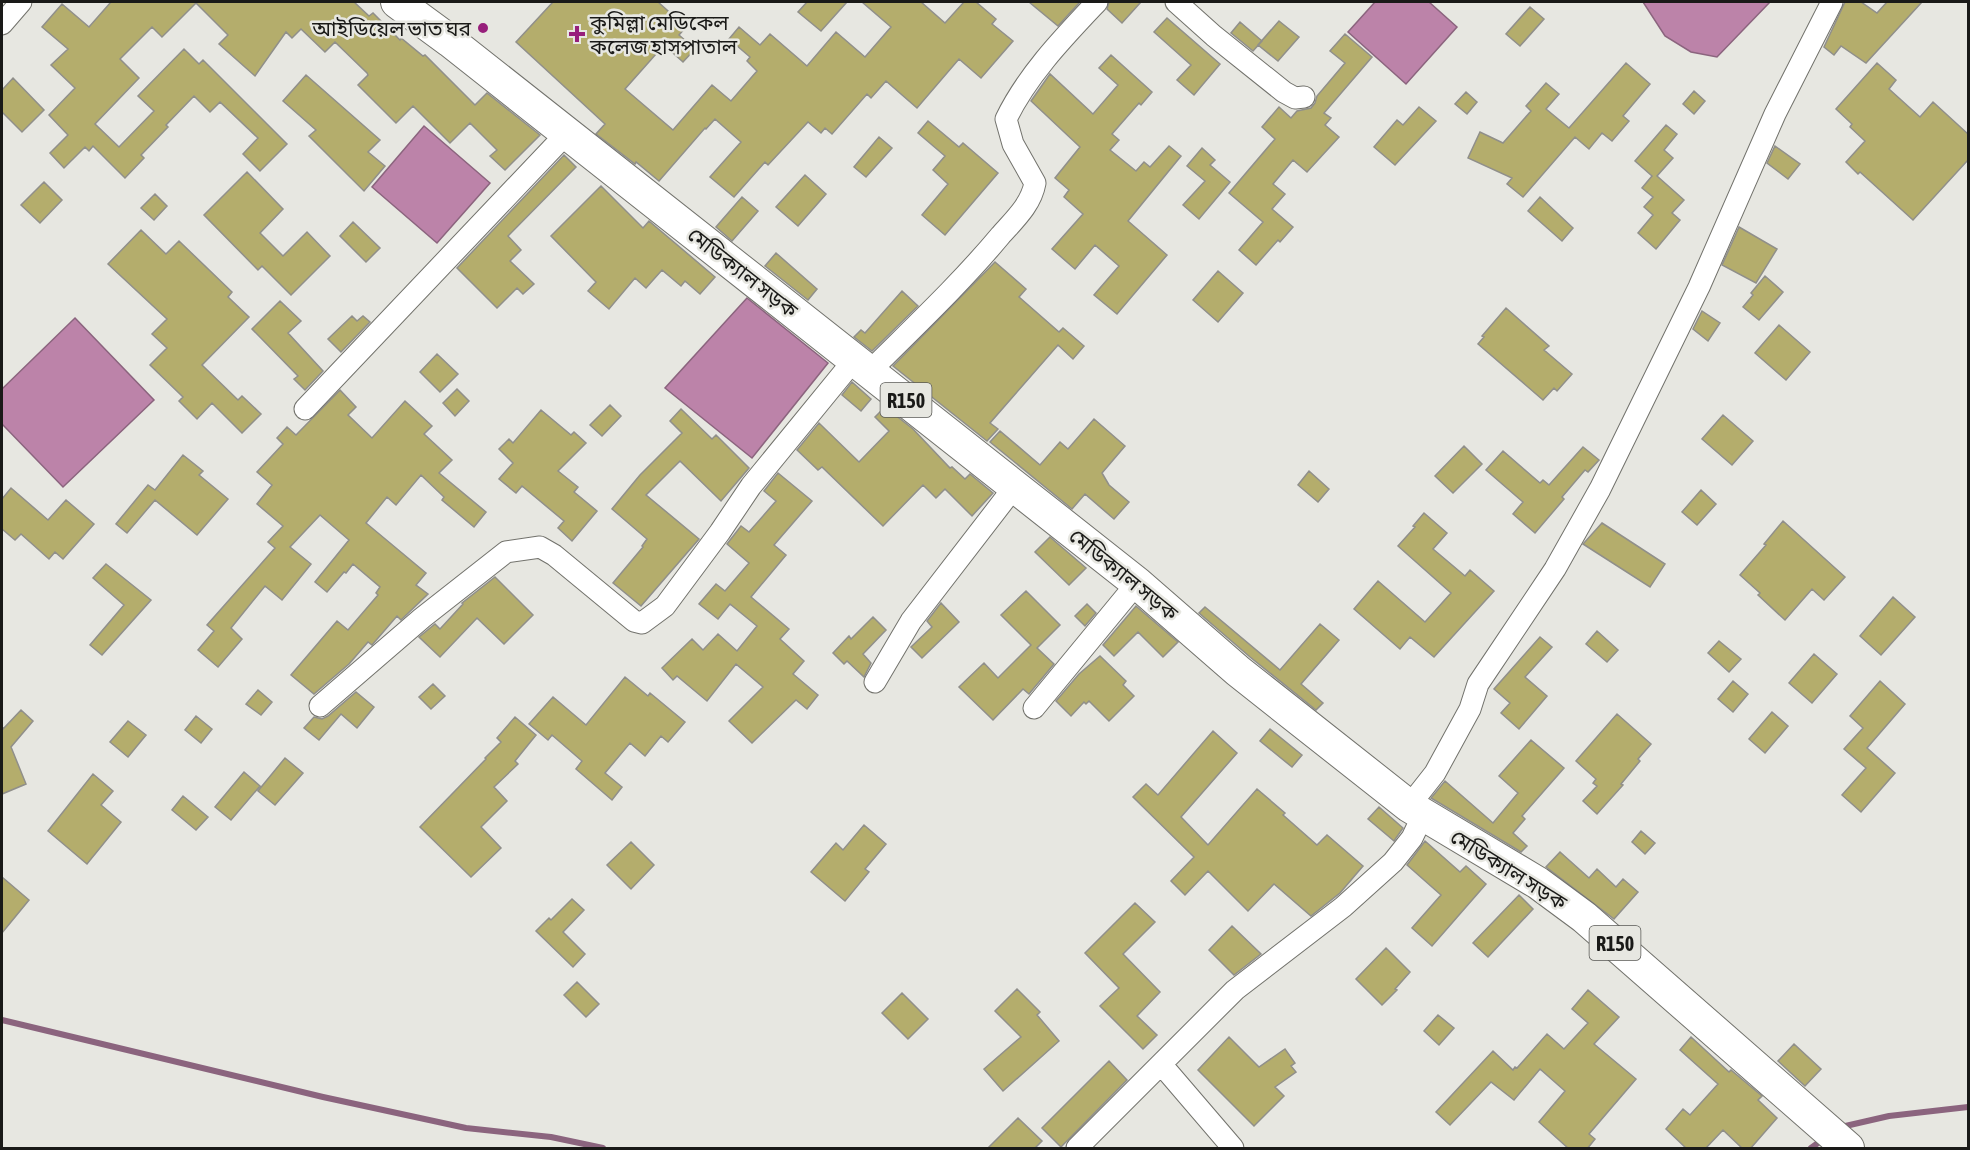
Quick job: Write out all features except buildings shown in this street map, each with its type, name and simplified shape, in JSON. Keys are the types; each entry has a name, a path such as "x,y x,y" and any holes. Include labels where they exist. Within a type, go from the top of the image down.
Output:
{"main road":[{"name":"মেডিক্যাল সড়ক","path":"396,2 450,41 1015,486 1137,583 1238,670 1416,811 1538,883 1584,917 1848,1149"}],"street":[{"path":"2,24 21,2"},
{"path":"320,706 422,618 506,552 540,547 554,555 634,621 642,623 665,606 751,486 862,366 976,265 1026,206 1035,183 1013,144 1006,119 1024,87 1097,2"},
{"path":"1176,2 1284,92 1295,98 1304,97"},
{"path":"1077,1149 1235,990 1343,907 1393,862 1412,838 1416,811 1470,709 1478,684 1555,568 1600,489 1699,287 1775,114 1832,2"},
{"path":"305,409 567,133"},
{"path":"875,682 911,621 1015,486"},
{"path":"1034,708 1137,583"},
{"path":"1161,1064 1233,1149"}],"shaded area":[{"path":"1375,2 1429,2 1457,27 1406,84 1348,32"},
{"path":"1643,2 1770,2 1717,57 1691,52 1665,36"},
{"path":"424,126 490,183 437,243 372,187"},
{"path":"747,298 828,363 752,458 665,388"},
{"path":"75,318 154,400 63,487 2,424 2,389"}],"waterway":[{"path":"2,1020 323,1097 466,1128 551,1137 603,1148"},
{"path":"1841,1127 1889,1116 1968,1107"},
{"path":"1811,1148 1825,1138"}],"place":[{"name":"আইডিয়েল ভাত ঘর","path":"483,28"},
{"name":"কুমিল্লা মেডিকেল কলেজ হাসপাতাল","path":"577,34"}]}
